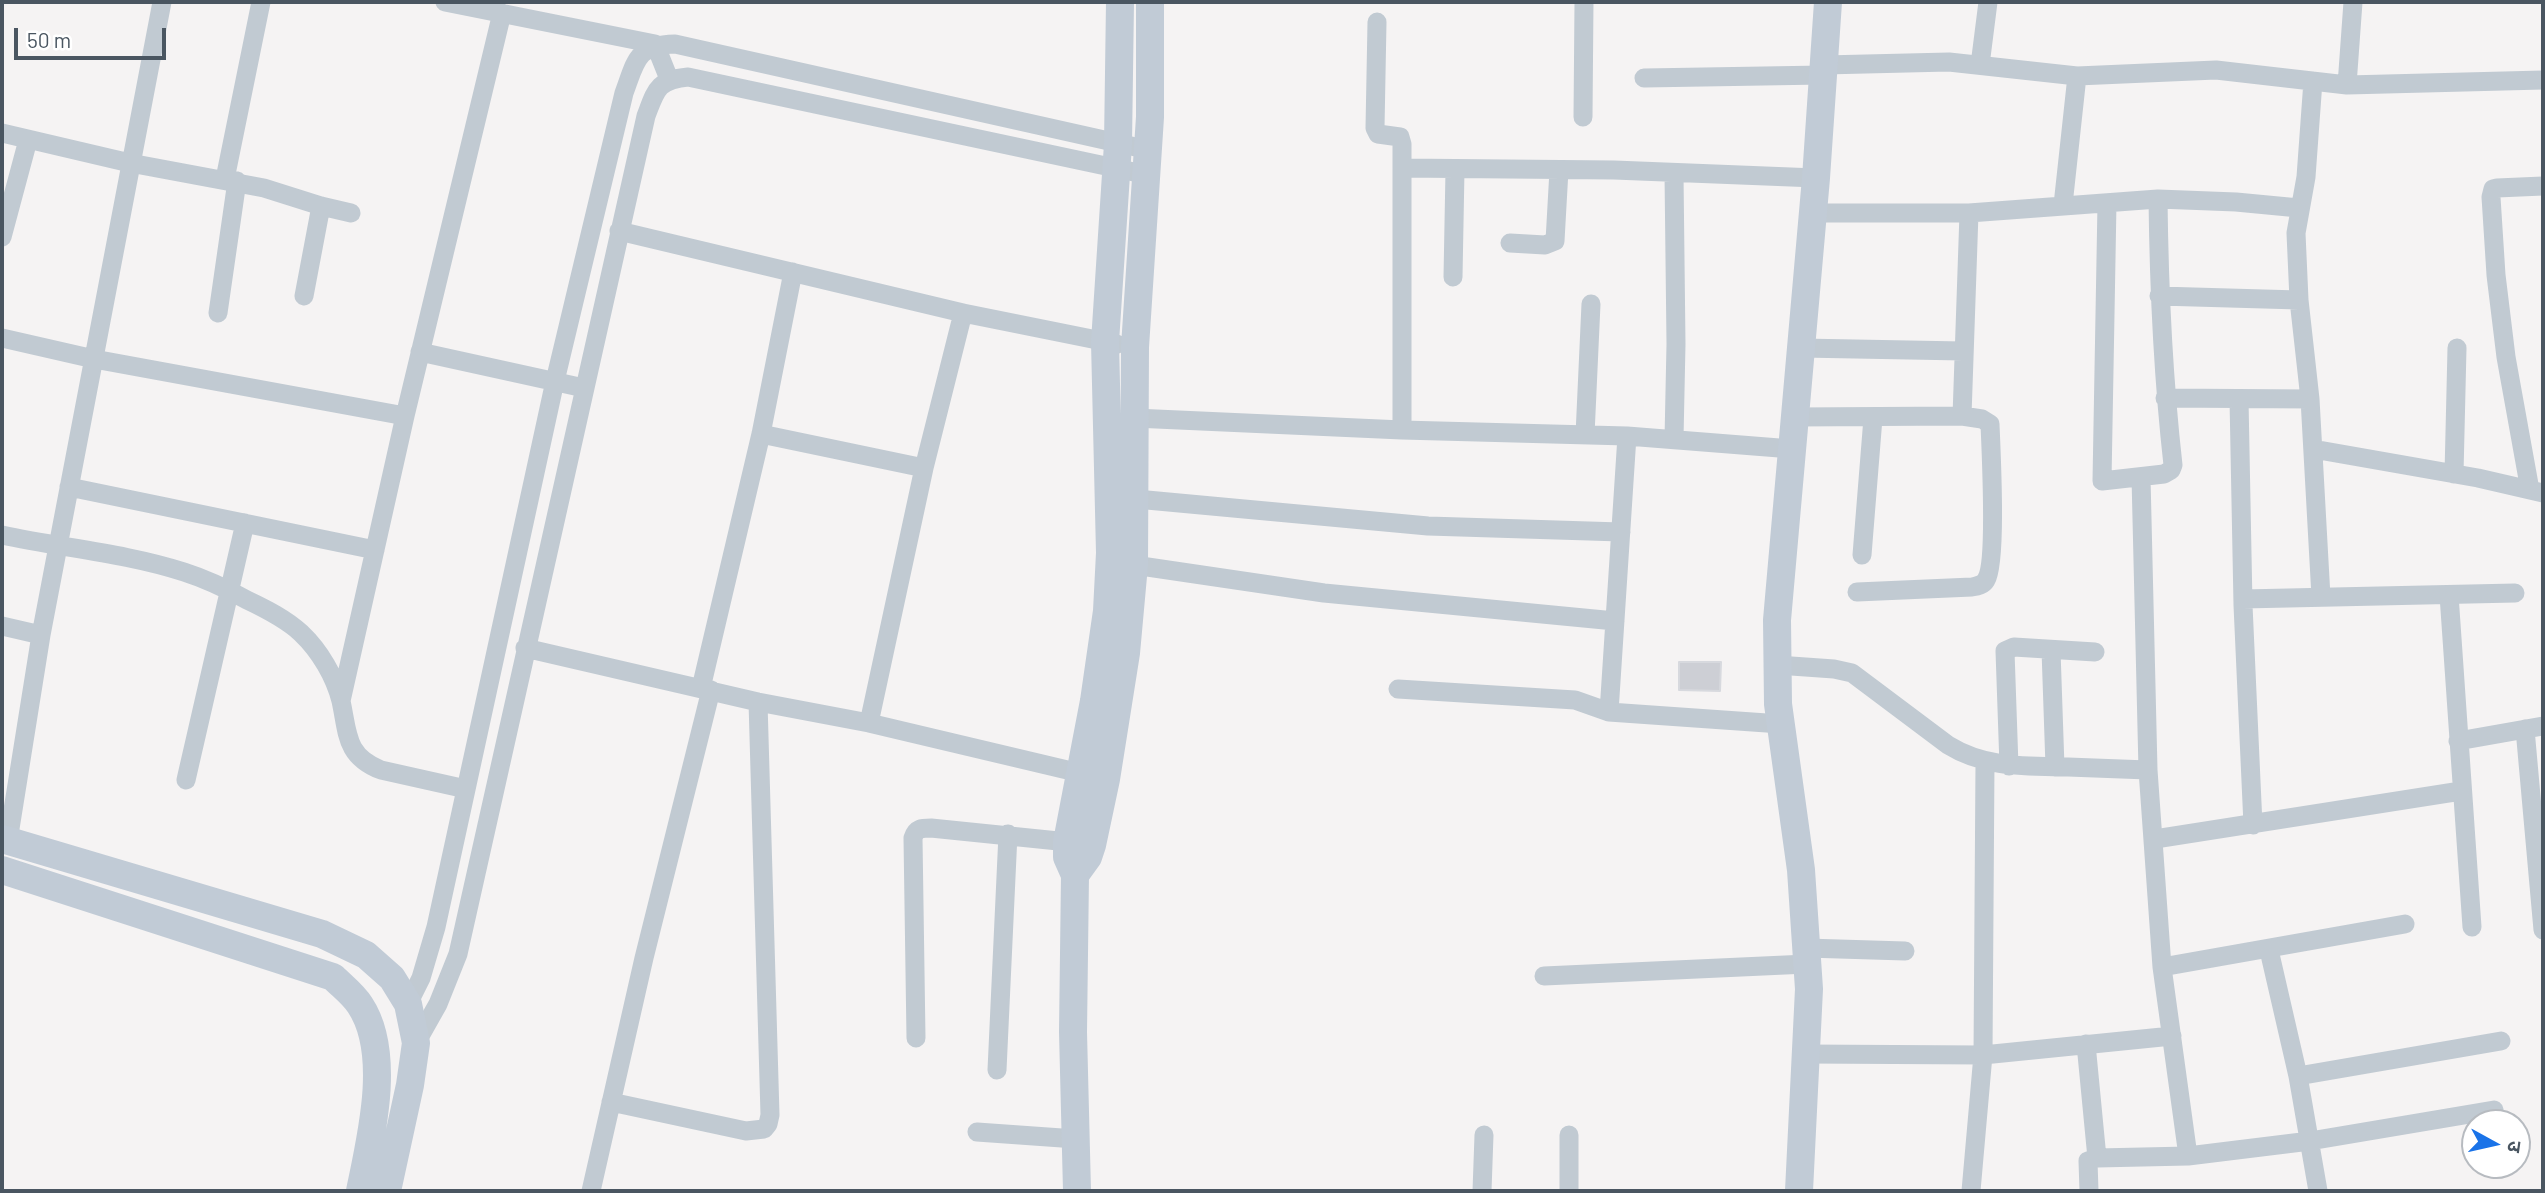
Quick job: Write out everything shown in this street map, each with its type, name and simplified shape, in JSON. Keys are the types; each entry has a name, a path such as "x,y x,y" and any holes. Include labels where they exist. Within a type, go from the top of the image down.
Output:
{"street":[{"path":"162,2 41,635 5,840 321,934 366,955 392,978 408,1004 416,1043 411,1085 387,1191"},
{"path":"218,313 231,180 261,2"},
{"path":"445,2 655,44 675,44 1148,163"},
{"path":"1114,651 1105,342 1117,156 1120,2"},
{"path":"1079,843 1114,651 1135,565 1135,347 1148,163 1150,2"},
{"path":"1583,117 1584,2"},
{"path":"1799,1191 1809,989 1801,870 1781,724 1777,620 1816,178 1828,2"},
{"path":"1980,65 1988,2"},
{"path":"2347,85 2353,2"},
{"path":"341,701 405,416 502,13"},
{"path":"1377,22 1375,128 1378,134 1400,137 1402,140 1402,429"},
{"path":"655,44 669,79"},
{"path":"408,1004 421,978 436,927 555,381 624,93 641,52 655,44"},
{"path":"1644,78 1823,70 1923,61 2077,76 2216,70 2347,85 2543,80"},
{"path":"2063,205 2077,76"},
{"path":"416,1043 438,1004 458,954 646,116 655,93 669,79 688,77 1117,156"},
{"path":"2313,81 2306,177 2296,233 2299,300 2310,400 2321,597"},
{"path":"2,133 130,163 231,180 351,213"},
{"path":"2,237 28,140"},
{"path":"1402,169 1614,170 1816,178"},
{"path":"1453,278 1454,170"},
{"path":"1510,243 1545,245 1555,241 1559,170"},
{"path":"1674,174 1674,439"},
{"path":"2313,450 2454,474 2537,492 2506,357 2496,275 2491,192 2497,188 2543,186"},
{"path":"1813,213 1969,213 2158,199 2299,208"},
{"path":"2107,203 2102,481 2164,474 2171,470 2159,296 2158,199"},
{"path":"304,296 321,206"},
{"path":"1962,416 1969,213"},
{"path":"620,231 963,313 1135,347"},
{"path":"591,1191 706,689 793,272"},
{"path":"2159,296 2299,300"},
{"path":"1585,435 1591,304"},
{"path":"869,723 924,468 963,313"},
{"path":"2,338 94,359 405,416"},
{"path":"1801,348 1963,351"},
{"path":"2454,474 2457,348"},
{"path":"420,352 584,388"},
{"path":"2165,398 2310,400"},
{"path":"2239,399 2243,599 2253,825"},
{"path":"1795,417 1962,416 1986,420 1990,424 1992,502 1986,581 1982,585 1972,587 1857,592"},
{"path":"1134,418 1627,436 1792,449"},
{"path":"1862,555 1873,418"},
{"path":"761,434 924,468"},
{"path":"1609,712 1627,436"},
{"path":"2141,477 2148,770 2162,967 2188,1156"},
{"path":"69,487 375,550"},
{"path":"1136,499 1429,526 1621,532"},
{"path":"187,780 245,523"},
{"path":"2,535 158,565 186,573 230,591 272,613 301,633 332,674 341,701 345,728 358,756 369,765 466,789"},
{"path":"1135,565 1324,593 1615,621"},
{"path":"2243,599 2515,593"},
{"path":"2449,595 2472,927"},
{"path":"2,625 41,635"},
{"path":"2009,766 2005,651 2014,647 2095,652"},
{"path":"525,648 758,702 869,723 1080,773"},
{"path":"2051,650 2055,767"},
{"path":"1777,665 1834,668 1852,673 1948,745 1964,755 1985,762 2009,766 2148,770"},
{"path":"1398,689 1575,700 1609,712 1781,724"},
{"path":"611,1102 746,1131 764,1129 768,1124 770,1115 758,702"},
{"path":"1077,1191 1073,1032 1075,875 1088,857 1079,843 1080,773 1106,703"},
{"path":"2458,741 2534,728 2543,930"},
{"path":"1971,1191 1983,1055 1985,762"},
{"path":"2155,839 2461,791"},
{"path":"916,1038 915,832 925,828 1079,843"},
{"path":"997,1070 1008,834"},
{"path":"2,870 333,977 360,1004 373,1034 376,1075 372,1131 360,1191"},
{"path":"2162,967 2405,924"},
{"path":"2269,950 2298,1076 2318,1191"},
{"path":"1544,976 1905,951"},
{"path":"1805,1054 1983,1055 2172,1036"},
{"path":"2298,1076 2501,1041"},
{"path":"2086,1044 2097,1158"},
{"path":"2089,1191 2088,1161 2097,1158 2188,1156 2309,1141 2461,1116"},
{"path":"977,1132 1076,1139"},
{"path":"1482,1191 1484,1135"},
{"path":"1569,1191 1570,1135"}],"building":[{"path":"1679,662 1721,662 1720,691 1679,690"}]}
